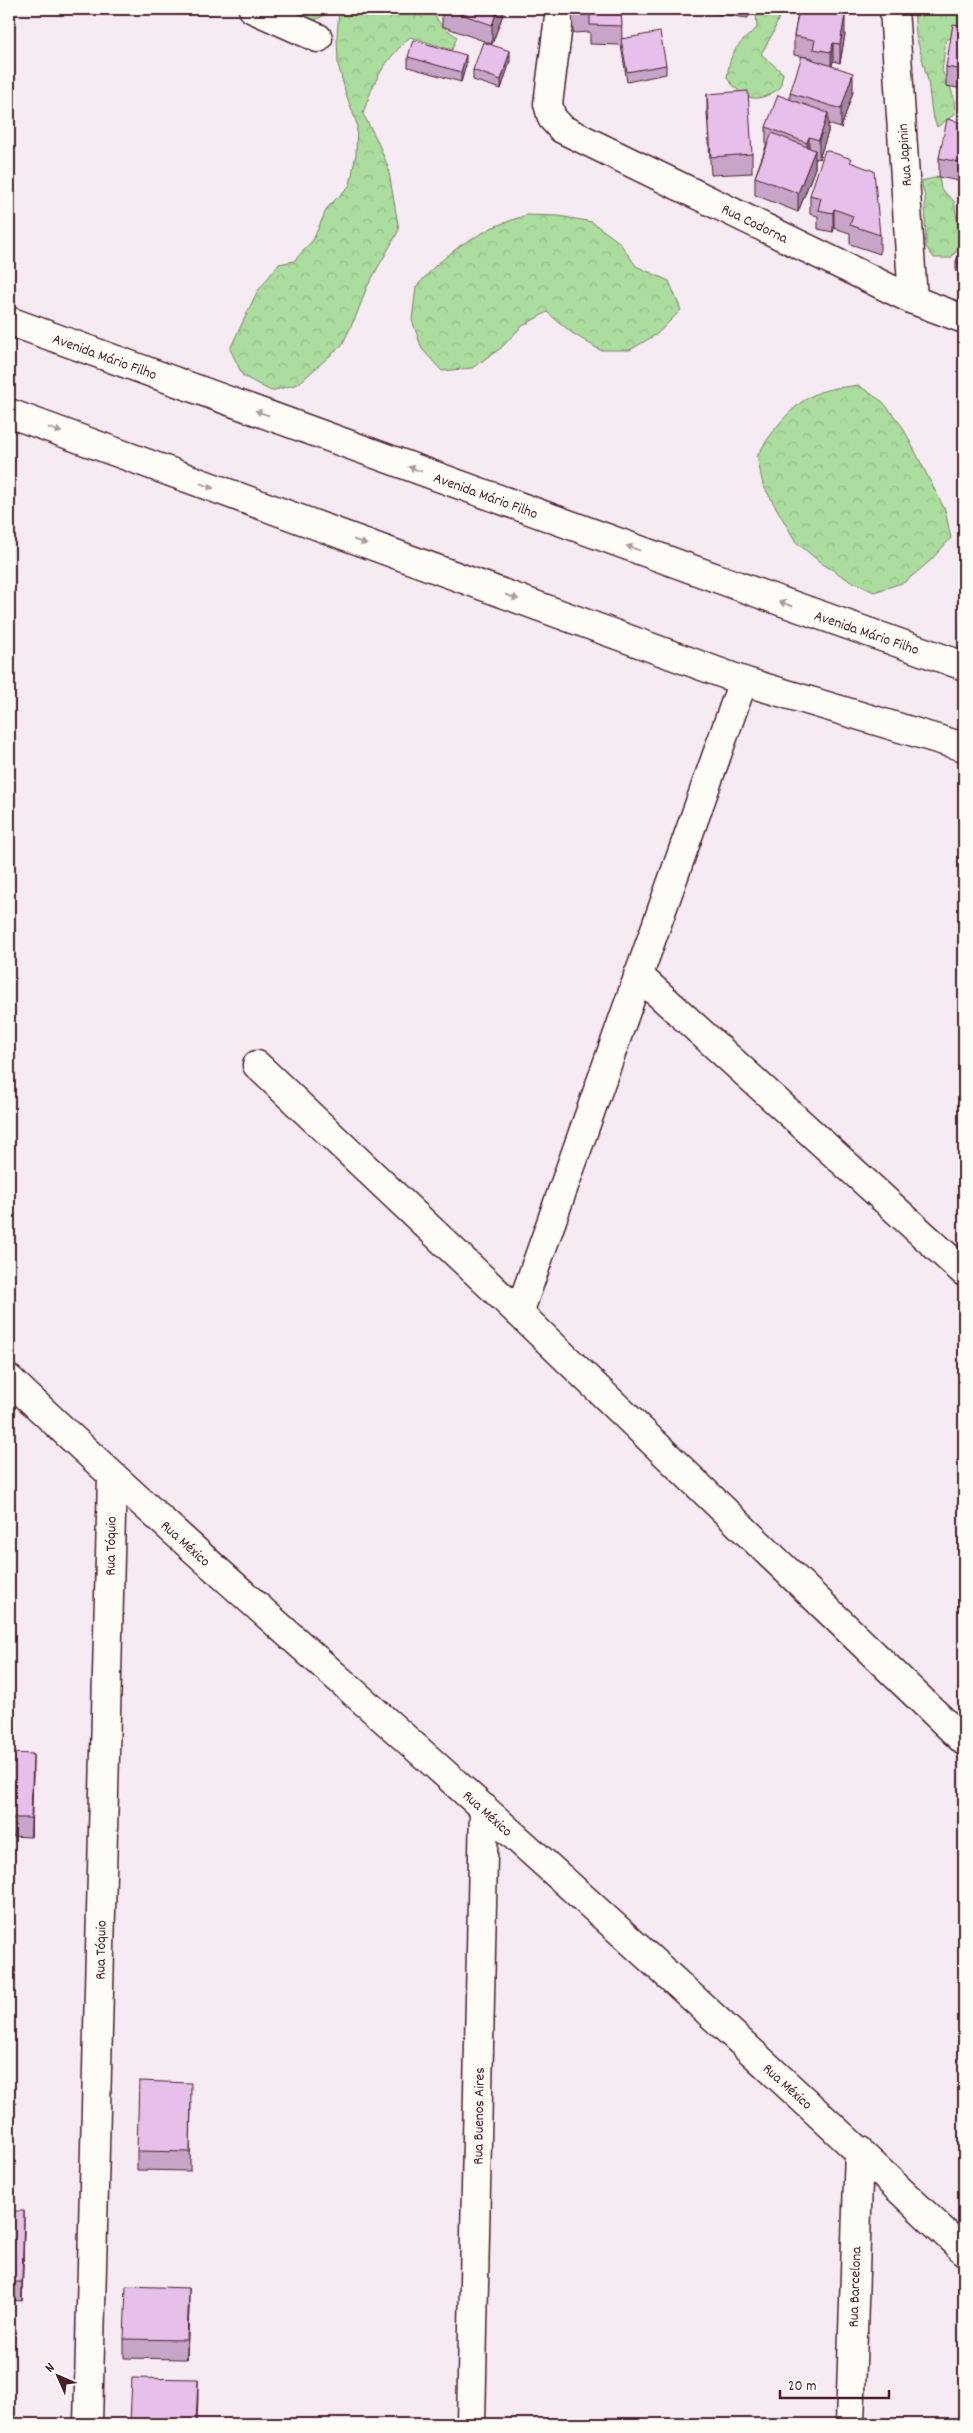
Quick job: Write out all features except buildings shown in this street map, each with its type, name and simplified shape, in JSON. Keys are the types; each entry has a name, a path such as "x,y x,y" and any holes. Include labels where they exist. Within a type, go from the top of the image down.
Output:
{"street":[{"path":"253,9 318,38"},
{"name":"Rua Codorna","path":"560,9 548,104 552,118 562,130 913,300 964,319"},
{"name":"Rua Japinin","path":"894,9 913,300"},
{"name":"Avenida Mário Filho","path":"9,321 747,590 964,666"},
{"path":"9,414 743,681 964,747"},
{"path":"519,1313 743,681"},
{"path":"638,975 964,1272"},
{"path":"257,1065 519,1313 964,1741"},
{"name":"Rua México","path":"9,1379 112,1477 484,1808 859,2150 964,2251"},
{"name":"Rua Tóquio","path":"88,2424 112,1477"},
{"name":"Rua Buenos Aires","path":"471,2424 484,1808"},
{"name":"Rua Barcelona","path":"850,2424 859,2150"}],"green space":[{"path":"276,9 328,9 323,16 309,23"},
{"path":"339,9 429,9 442,26 457,37 452,50 410,37 380,72 363,114 377,140 388,167 399,230 367,287 342,345 298,384 271,391 243,376 230,349 257,292 279,264 294,261 313,240 327,208 350,185 356,154 357,124 338,64 337,36"},
{"path":"756,9 782,9 773,33 761,54 783,73 780,88 764,97 751,98 739,91 727,78 730,61 736,49 757,28"},
{"path":"914,9 964,9 964,31 946,40 942,71 954,98 955,114 937,127 932,113 928,81 916,35"},
{"path":"939,177 941,189 954,201 961,245 951,258 934,258 926,247 925,197 921,181"},
{"path":"526,215 559,216 592,222 619,242 636,266 669,281 681,310 657,334 630,350 600,350 572,333 547,312 521,327 501,348 472,368 442,371 422,349 412,320 416,287 436,265 461,245 493,227"},
{"path":"858,385 883,402 902,426 945,510 951,538 930,561 905,582 874,592 847,579 821,563 796,542 763,485 757,456 770,436 795,407 816,394 827,390"}]}
